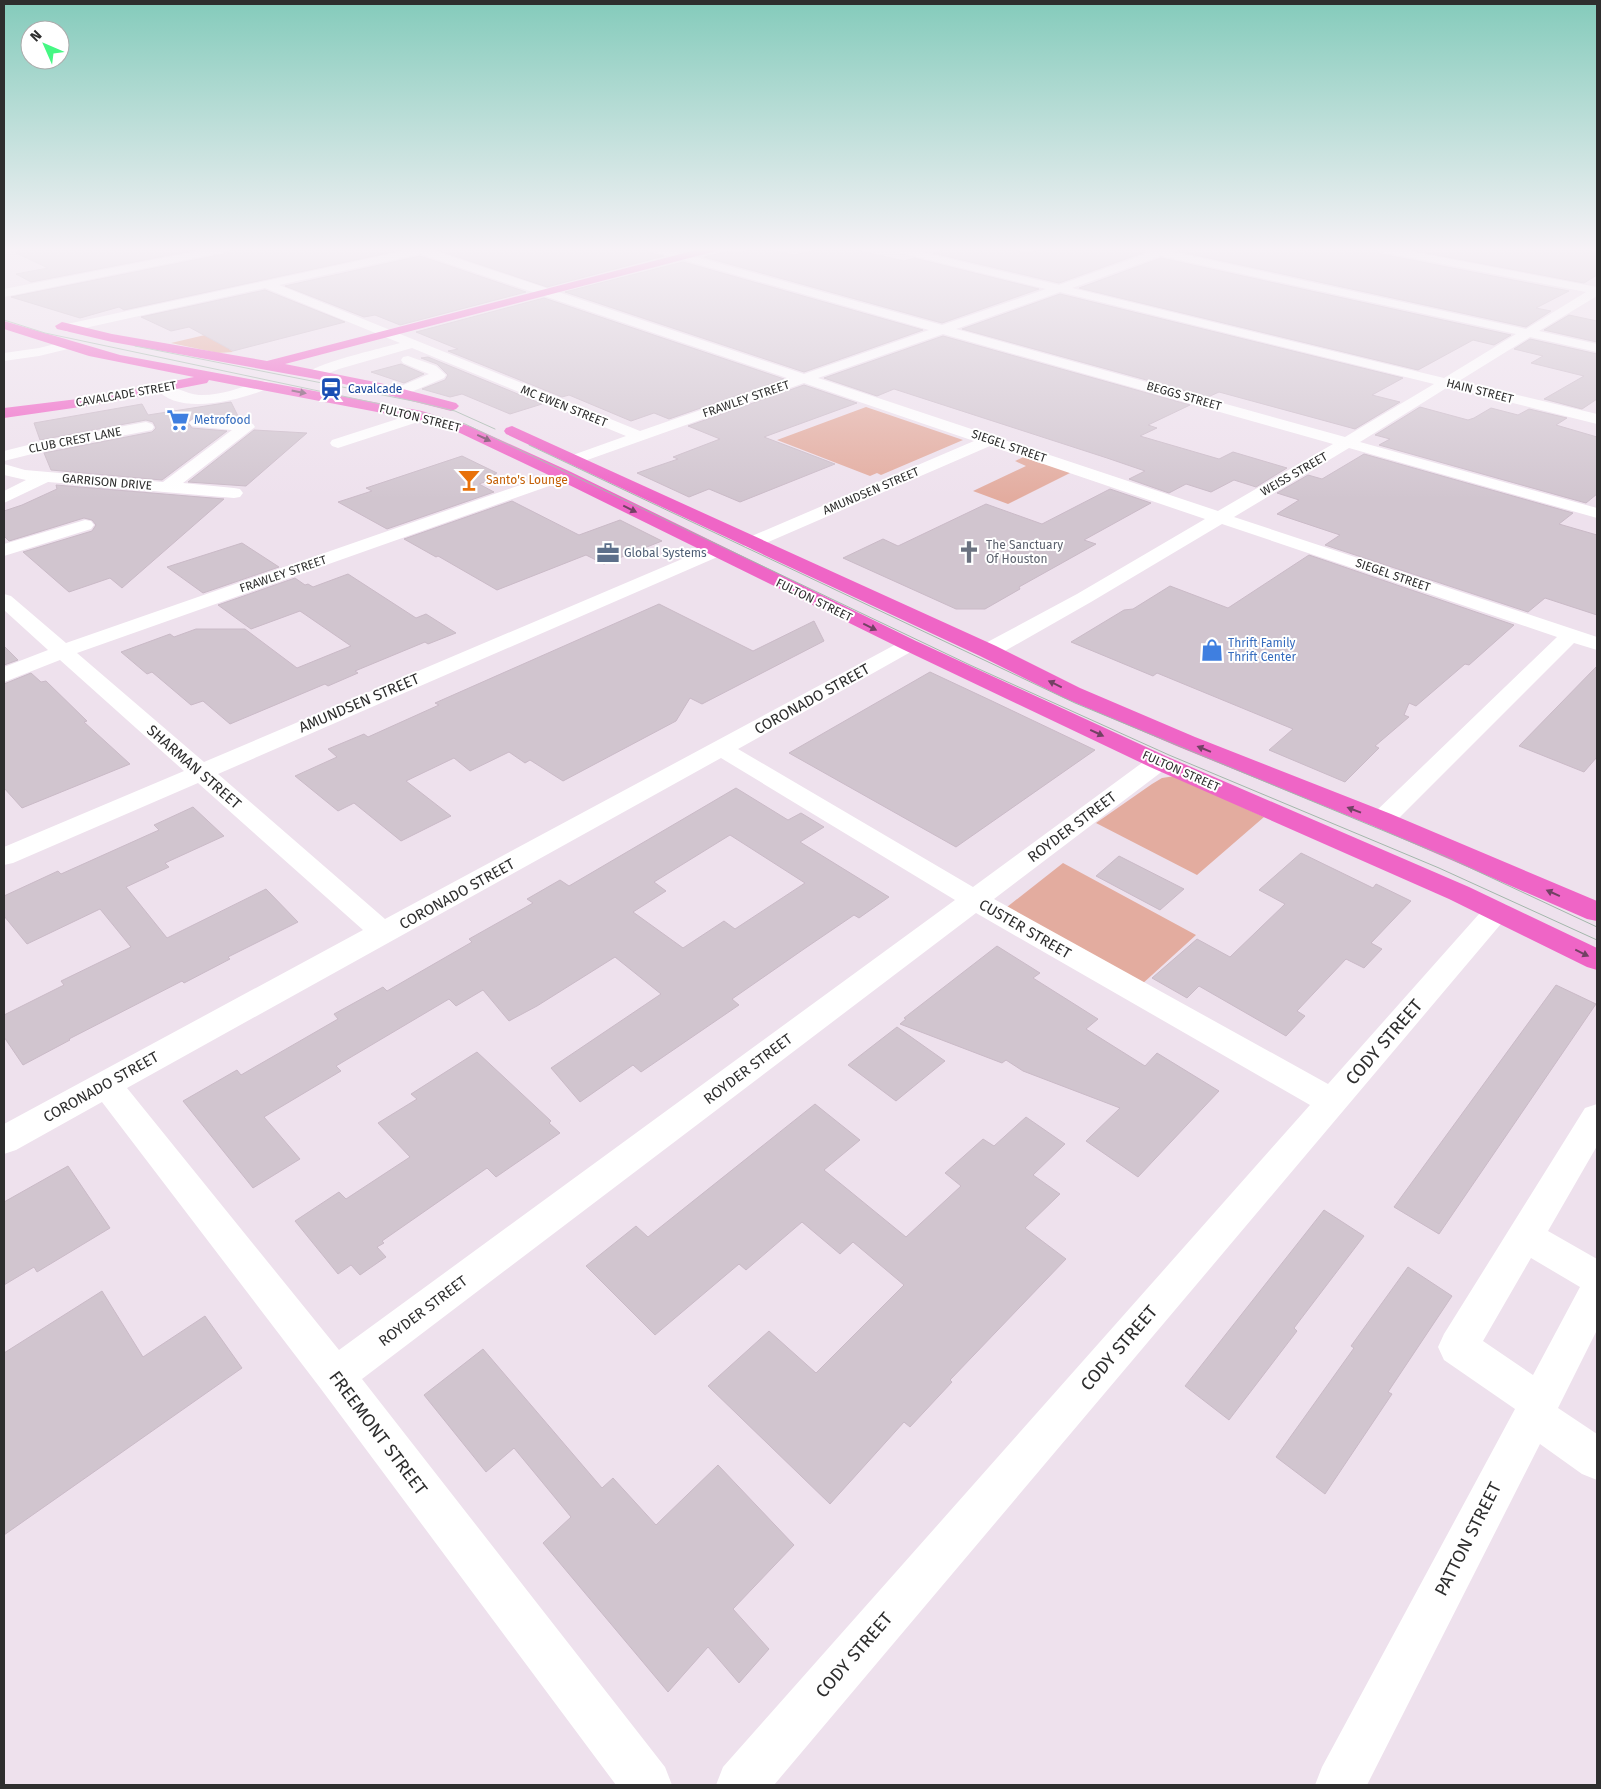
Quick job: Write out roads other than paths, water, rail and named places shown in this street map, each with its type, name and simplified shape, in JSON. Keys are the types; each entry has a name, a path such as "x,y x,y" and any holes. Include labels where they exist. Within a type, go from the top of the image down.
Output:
{"main road":[{"name":"FULTON STREET","path":"28,332 94,353 422,416 569,467 752,543 988,651 1072,693 1186,742 1382,820 1597,912"},
{"name":"FULTON STREET","path":"90,332 227,359 263,358 314,374 399,392 471,413 715,551 909,645 1159,762 1356,846 1597,960"},
{"name":"CAVALCADE STREET","path":"285,346 342,332"},
{"name":"CAVALCADE STREET","path":"4,412 94,402 217,377 263,358 393,332"},
{"path":"4,412 222,363 227,359"},
{"name":"CAVALCADE STREET","path":"142,377 184,371"},
{"name":"CAVALCADE STREET","path":"4,401 91,387"}],"street":[{"name":"MC EWEN STREET","path":"384,332 639,436"},
{"name":"SIEGEL STREET","path":"667,332 1597,644"},
{"name":"FRAWLEY STREET","path":"4,675 42,661 62,651 569,467 639,436 935,332"},
{"name":"BEGGS STREET","path":"957,332 1597,513"},
{"name":"HAIN STREET","path":"1242,332 1597,420"},
{"path":"1528,333 1597,348"},
{"name":"WEISS STREET","path":"988,651 1084,598 1528,333"},
{"path":"314,374 334,366 412,344"},
{"path":"4,356 67,345"},
{"path":"4,346 24,354"},
{"path":"385,351 431,369 439,375"},
{"path":"399,392 439,375 469,367"},
{"path":"163,388 178,396 207,398 249,392 264,385"},
{"path":"338,442 422,416"},
{"name":"GARRISON DRIVE","path":"4,469 18,474 45,478 167,487 248,426 197,423"},
{"name":"CLUB CREST LANE","path":"4,456 48,444 146,427"},
{"name":"AMUNDSEN STREET","path":"752,543 990,440"},
{"path":"4,498 45,478"},
{"path":"167,487 234,493"},
{"path":"4,550 85,525"},
{"name":"AMUNDSEN STREET","path":"4,857 715,551"},
{"name":"SHARMAN STREET","path":"4,600 384,933"},
{"path":"1382,820 1571,635"},
{"name":"CORONADO STREET","path":"4,1140 722,749 909,645"},
{"name":"CUSTER STREET","path":"722,749 975,900 1332,1102"},
{"name":"ROYDER STREET","path":"335,1376 1159,762"},
{"name":"CODY STREET","path":"742,1785 1497,912"},
{"name":"FREEMONT STREET","path":"106,1084 335,1376 647,1785"},
{"path":"1597,1117 1458,1347 1597,1458"},
{"path":"1525,1236 1597,1278"},
{"name":"PATTON STREET","path":"1340,1785 1597,1292"}],"tram line":[{"path":"43,332 432,415 465,424 970,665 1169,755 1439,868 1597,940"},
{"path":"135,346 418,402 455,411 495,429"},
{"path":"529,445 1075,703 1447,857 1597,927"}],"place":[{"name":"Cavalcade","path":"331,389"},
{"name":"Metrofood","path":"178,420"},
{"name":"Santo's Lounge","path":"469,480"},
{"name":"The Sanctuary Of Houston","path":"969,552"},
{"name":"Global Systems","path":"608,553"},
{"name":"Thrift Family Thrift Center","path":"1212,650"}]}
